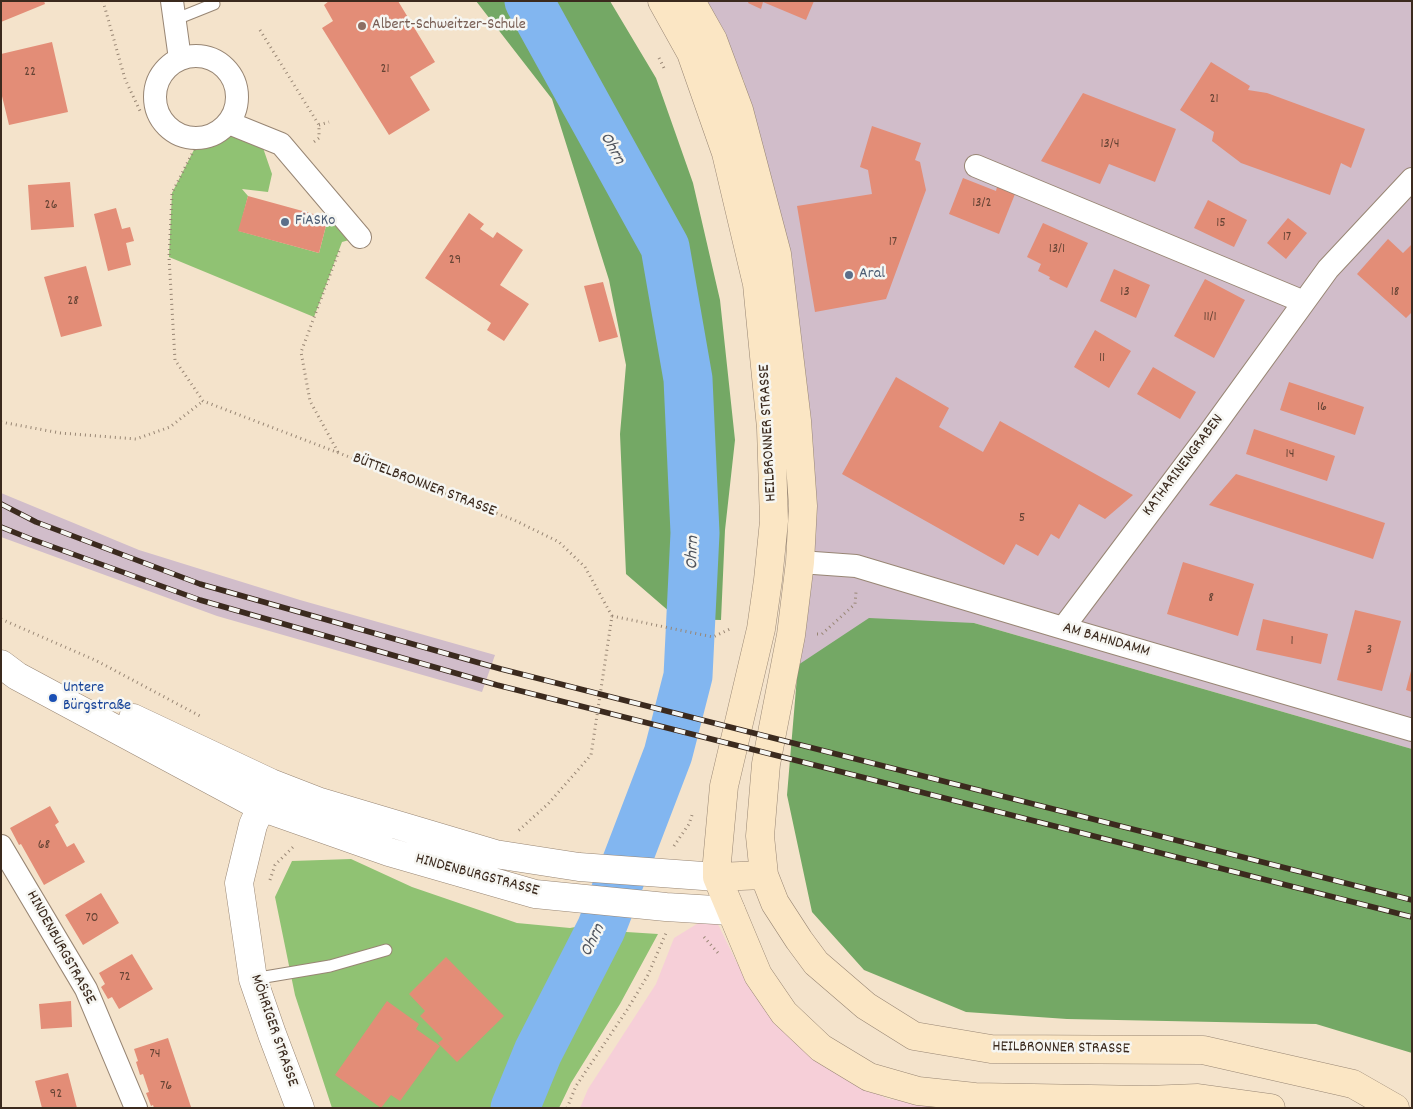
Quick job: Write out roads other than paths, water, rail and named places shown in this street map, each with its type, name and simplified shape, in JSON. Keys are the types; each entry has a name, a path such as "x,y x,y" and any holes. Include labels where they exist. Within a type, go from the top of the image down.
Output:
{"main road":[{"name":"HEILBRONNER STRASSE","path":"662,1 691,52 726,153 757,284 771,428 774,521 761,629 724,786 717,877 758,975 784,1013 821,1048 869,1077 918,1092 975,1097 1147,1100 1198,1098 1272,1108"},
{"name":"HEILBRONNER STRASSE","path":"691,1 713,40 739,110 777,254 797,421 803,506 800,562 791,635 766,764 760,836 764,875 775,903 816,963 866,1006 914,1036 990,1049 1203,1050 1353,1084 1395,1108"},
{"path":"717,877 764,875"},
{"path":"731,911 775,903"}],"street":[{"path":"173,11 180,59"},
{"path":"194,55 210,58 224,66 232,75 238,94 236,111 229,123 217,133 201,136 182,136 164,123 156,108 155,101 157,84 165,70 180,59 194,55"},
{"path":"229,123 281,144 360,237"},
{"path":"976,166 1304,302"},
{"name":"KATHARINENGRABEN","path":"1063,628 1207,436 1328,269 1412,179"},
{"name":"AM BAHNDAMM","path":"800,562 856,566 1412,730"},
{"name":"HINDENBURGSTRASSE","path":"1,652 266,795 307,824 389,852 535,894 731,911"},
{"name":"HINDENBURGSTRASSE","path":"1,664 17,676 266,795 320,802 494,854 579,867 717,877"},
{"name":"MÖHRIGER STRASSE","path":"266,795 253,825 239,883 253,978 296,1103"},
{"name":"HINDENBURGSTRASSE","path":"1,846 86,989 136,1108"}],"lane":[{"path":"173,11 214,4"},
{"path":"253,978 330,966 386,950"}],"waterway":[{"name":"Ohrn","path":"515,1108 538,1052 601,929 668,754 688,676 695,533 688,379 665,247 529,1"}],"railway":[{"path":"1,504 36,522 200,584 501,669 1412,900"},
{"path":"1,527 200,600 497,685 1412,917"}],"place":[{"name":"Albert-Schweitzer-Schule","path":"362,26"},
{"name":"FiASKo","path":"285,222"},
{"name":"Aral","path":"849,275"},
{"name":"Untere Bürgstraße","path":"53,698"}]}
